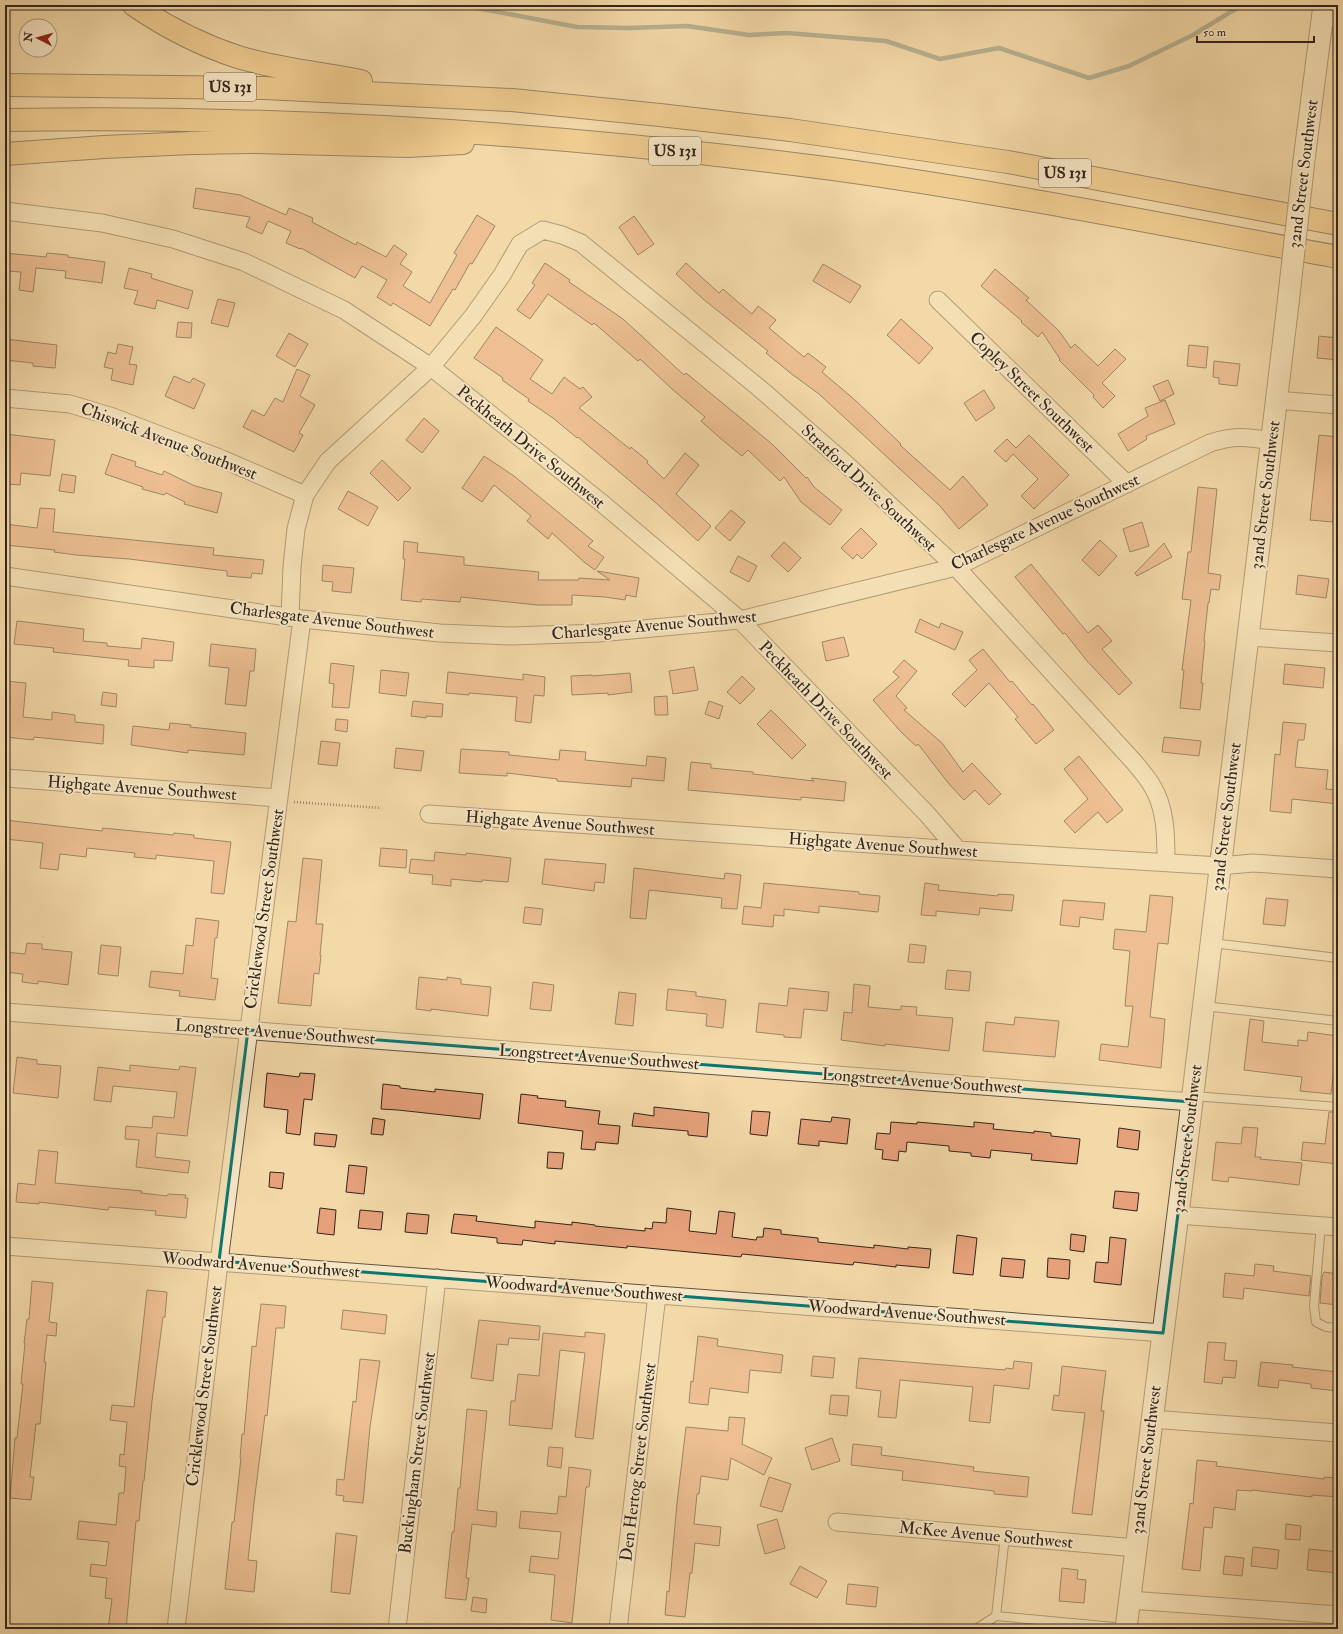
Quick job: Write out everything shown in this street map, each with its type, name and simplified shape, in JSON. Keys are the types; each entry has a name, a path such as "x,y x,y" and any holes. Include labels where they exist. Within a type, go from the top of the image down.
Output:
{"highway":[{"path":"134,5 182,33 238,57 263,63 454,97"},
{"name":"US 131","path":"5,85 264,88 512,100 660,115 790,130 1008,162 1338,224"},
{"name":"US 131","path":"5,120 140,120 414,128 549,138 708,154 911,181 1060,205 1338,257"},
{"path":"5,154 192,143 252,142 408,146 549,138"}],"street":[{"name":"32nd Street Southwest","path":"1126,1628 1204,1006 1304,160 1328,16"},
{"name":"Peckheath Drive Southwest","path":"5,212 102,223 173,239 244,262 344,310 431,367 603,504 740,620 927,814 958,850"},
{"name":"Cricklewood Street Southwest","path":"176,1629 219,1261 248,1030 286,800 296,618 292,567 296,528 305,495 328,462 431,367 473,316 502,275 520,244 543,230"},
{"name":"Stratford Drive Southwest","path":"543,230 562,235 581,243 588,248 758,387 846,464 956,567 1134,762 1152,786 1162,809 1166,834 1166,862"},
{"name":"Copley Street Southwest","path":"938,300 1127,484"},
{"name":"Chiswick Avenue Southwest","path":"5,398 70,404 113,417 222,459 305,495"},
{"path":"1276,400 1338,405"},
{"name":"Charlesgate Avenue Southwest","path":"5,576 296,618 440,634 512,636 599,634 740,620 956,567 1210,443 1226,438 1243,437 1272,440"},
{"path":"1248,637 1338,643"},
{"name":"Highgate Avenue Southwest","path":"5,778 286,800"},
{"name":"Highgate Avenue Southwest","path":"429,814 958,850 1220,866 1253,863 1338,869"},
{"name":"Longstreet Avenue Southwest","path":"5,1012 1192,1099"},
{"path":"1177,1215 1338,1227"},
{"name":"Woodward Avenue Southwest","path":"5,1246 1163,1333"},
{"name":"Buckingham Street Southwest","path":"397,1629 437,1278"},
{"name":"Den Hertog Street Southwest","path":"618,1629 658,1295"},
{"path":"1151,1419 1338,1433"},
{"name":"McKee Avenue Southwest","path":"837,1522 1136,1548"},
{"path":"1129,1600 1338,1615"}],"lane":[{"path":"1211,942 1338,958"},
{"path":"1204,1006 1338,1021"},
{"path":"1192,1099 1338,1107"},
{"path":"1320,1225 1314,1306 1316,1322 1326,1327 1338,1328"},
{"path":"996,1616 1005,1536"},
{"path":"976,1629 996,1616 1126,1628"}],"path":[{"path":"286,800 381,808"}],"highlighted area":[{"path":"248,1030 1192,1102 1163,1333 219,1261"}],"building":[{"path":"196,188 240,195 286,215 289,208 313,218 312,222 356,245 357,242 386,257 394,245 407,254 400,264 412,272 403,286 430,303 457,255 454,253 477,215 495,226 472,264 470,263 455,290 453,289 430,326 393,303 391,306 377,297 387,280 362,266 355,278 301,248 300,249 286,243 291,231 268,221 262,234 246,227 250,217 193,208"},
{"path":"634,216 654,244 638,255 619,227"},
{"path":"5,253 46,257 47,253 68,255 68,257 105,262 102,283 65,278 66,271 36,268 33,292 19,290 21,272 5,271"},
{"path":"545,263 570,280 569,282 623,319 684,375 686,373 772,444 806,478 807,477 814,487 842,510 830,525 801,502 784,477 780,481 748,450 742,456 701,421 705,417 640,359 638,361 594,323 592,325 548,294 530,319 517,310 535,285 532,283"},
{"path":"686,263 719,293 723,289 752,314 758,306 776,320 769,328 804,357 808,353 826,367 822,372 855,400 901,444 900,445 950,490 963,476 988,505 959,529 940,506 819,394 766,353 768,351 703,299 676,274"},
{"path":"823,264 861,286 850,303 813,281"},
{"path":"129,268 152,274 151,278 193,291 188,309 157,300 155,309 134,304 138,291 124,288"},
{"path":"995,269 1029,298 1026,300 1059,331 1071,348 1075,344 1098,366 1115,349 1126,359 1102,383 1115,396 1103,408 1093,397 1094,395 1059,360 1060,359 1042,332 1038,337 1021,322 1022,321 981,286"},
{"path":"218,299 235,303 228,327 211,323"},
{"path":"901,319 933,348 919,364 887,335"},
{"path":"178,322 192,323 191,338 176,337"},
{"path":"496,327 543,360 530,379 552,394 564,377 580,389 583,387 592,397 579,408 630,449 631,447 648,461 647,463 664,479 685,453 699,465 676,494 711,526 698,541 656,503 578,437 577,438 553,418 528,401 529,399 502,380 503,378 474,358"},
{"path":"289,333 308,344 295,367 276,356"},
{"path":"1319,336 1338,338 1338,360 1317,358"},
{"path":"5,339 57,345 55,368 33,366 33,363 5,360"},
{"path":"118,344 133,347 129,364 137,365 133,385 111,380 113,369 104,367 108,352 116,354"},
{"path":"1189,345 1208,347 1206,368 1187,366"},
{"path":"1214,361 1240,364 1237,386 1219,384 1219,378 1213,377"},
{"path":"297,369 310,375 300,396 315,405 299,433 303,435 294,452 243,427 252,410 264,416 275,398 283,402"},
{"path":"174,376 190,383 193,378 205,384 194,409 165,396"},
{"path":"1168,380 1174,394 1160,401 1153,386"},
{"path":"984,390 995,408 976,421 964,403"},
{"path":"1165,400 1175,424 1146,436 1147,439 1128,451 1118,434 1148,416 1145,408"},
{"path":"424,418 439,431 422,453 406,440"},
{"path":"5,434 55,440 50,476 21,473 20,485 7,484 9,462 5,462"},
{"path":"1029,435 1069,475 1034,509 1021,496 1038,479 1013,454 1006,462 994,451 1007,439 1016,448"},
{"path":"1319,435 1338,437 1338,468 1333,522 1310,520"},
{"path":"112,454 136,462 135,466 162,475 164,471 195,486 222,493 217,513 184,504 185,502 166,493 164,495 142,489 143,487 105,474"},
{"path":"484,456 514,476 593,541 588,546 604,557 595,570 552,533 548,539 527,521 531,516 494,485 482,502 462,488"},
{"path":"382,460 411,488 398,501 370,473"},
{"path":"62,474 76,476 74,493 59,491"},
{"path":"1198,487 1217,489 1208,573 1221,575 1219,590 1211,589 1208,603 1200,710 1180,708 1184,670 1182,670 1191,600 1182,599 1188,552 1191,552"},
{"path":"348,491 378,507 368,526 338,509"},
{"path":"40,508 55,509 53,532 214,548 213,555 264,560 262,574 252,573 251,578 227,576 227,571 129,559 76,555 54,552 55,550 5,545 5,524 37,528"},
{"path":"731,510 745,522 730,541 715,528"},
{"path":"1142,522 1149,546 1130,552 1123,529"},
{"path":"861,528 877,544 862,559 857,554 853,559 841,548"},
{"path":"1100,540 1117,556 1099,576 1082,560"},
{"path":"404,541 418,543 417,552 464,557 464,565 539,572 538,580 578,580 579,578 610,580 597,571 639,578 636,597 626,595 625,600 572,595 572,605 537,605 461,597 460,602 422,599 421,602 401,600 405,559 403,559"},
{"path":"784,542 801,558 788,572 771,556"},
{"path":"1164,543 1172,557 1137,576 1135,573"},
{"path":"738,556 757,566 749,582 730,572"},
{"path":"1031,564 1088,633 1098,625 1112,641 1102,649 1132,683 1119,695 1087,661 1065,633 1063,634 1015,577"},
{"path":"323,565 354,568 351,593 332,591 333,582 322,581"},
{"path":"1298,575 1329,579 1326,598 1296,594"},
{"path":"920,619 939,628 941,623 963,632 955,650 915,632"},
{"path":"17,621 84,629 83,641 107,643 107,646 141,649 142,638 174,642 172,661 154,660 154,668 128,666 129,660 53,652 54,648 14,644"},
{"path":"844,637 849,656 826,661 822,642"},
{"path":"211,644 256,649 254,671 250,671 246,706 225,704 229,668 209,666"},
{"path":"983,649 1010,682 1012,681 1054,730 1036,744 1015,719 1018,717 989,683 965,707 952,694 977,670 969,660"},
{"path":"904,660 917,671 896,696 907,708 904,710 942,743 963,772 972,763 1001,794 989,805 975,790 964,800 949,784 918,744 916,746 901,732 873,700 899,677 893,672"},
{"path":"331,663 354,666 349,708 332,707 334,684 329,683"},
{"path":"1285,664 1325,668 1323,688 1283,684"},
{"path":"694,667 698,690 673,694 669,671"},
{"path":"381,670 409,673 406,696 379,693"},
{"path":"448,672 523,680 523,674 545,677 544,696 534,695 531,723 515,721 517,697 469,693 469,695 446,693"},
{"path":"630,673 632,692 608,695 608,693 572,695 571,676"},
{"path":"742,676 755,689 740,704 727,692"},
{"path":"5,681 26,683 23,717 52,720 52,712 75,715 75,722 104,725 103,744 34,737 33,740 6,737 10,698 5,697"},
{"path":"103,692 117,694 116,707 101,705"},
{"path":"667,696 668,715 655,715 654,697"},
{"path":"413,701 443,704 442,717 426,716 426,718 411,716"},
{"path":"709,701 723,706 719,719 705,714"},
{"path":"771,710 806,745 792,759 757,724"},
{"path":"336,719 348,720 347,732 335,730"},
{"path":"1283,722 1306,724 1304,740 1298,740 1295,767 1328,770 1326,789 1338,790 1338,804 1292,799 1291,813 1270,811 1275,754 1280,755"},
{"path":"170,723 191,725 190,727 246,733 244,755 188,750 188,753 131,745 133,726 169,730"},
{"path":"1164,737 1201,741 1199,756 1162,752"},
{"path":"321,741 340,743 337,766 318,764"},
{"path":"396,748 424,751 421,771 394,768"},
{"path":"461,749 509,752 509,755 559,760 560,750 586,752 585,760 646,766 647,756 666,758 664,781 632,778 631,787 557,781 557,779 507,773 507,776 459,773"},
{"path":"1079,756 1123,810 1107,823 1098,812 1075,833 1064,821 1088,799 1064,769"},
{"path":"691,762 711,764 711,768 753,772 753,774 814,781 811,778 846,782 844,801 801,797 801,800 688,790"},
{"path":"5,820 102,831 103,828 173,835 174,833 194,835 194,838 231,842 224,894 211,893 214,861 156,855 156,859 134,857 135,853 87,848 86,857 60,854 58,870 40,868 43,843 5,839"},
{"path":"381,848 407,850 406,868 379,866"},
{"path":"435,852 466,855 466,853 511,858 508,882 482,880 482,882 451,879 451,886 432,884 433,875 409,873 411,859 434,861"},
{"path":"303,858 322,860 316,924 323,924 321,955 319,974 314,973 311,1006 278,1003 288,921 296,922"},
{"path":"545,859 606,864 604,883 595,882 594,891 542,884"},
{"path":"634,868 724,879 725,873 741,875 737,909 721,908 722,898 649,890 646,919 630,918"},
{"path":"764,883 859,892 859,894 880,896 878,912 819,906 819,913 784,909 784,916 774,915 773,927 742,924 744,906 761,908"},
{"path":"925,883 939,885 938,890 998,896 998,894 1014,895 1012,911 980,908 979,915 936,911 936,916 921,915"},
{"path":"1150,895 1173,897 1168,944 1158,943 1150,1017 1165,1019 1161,1068 1099,1060 1101,1044 1128,1047 1133,1006 1125,1006 1130,951 1113,949 1115,929 1146,932"},
{"path":"1266,898 1288,900 1285,926 1263,924"},
{"path":"1063,900 1105,903 1103,920 1080,917 1079,927 1060,925"},
{"path":"525,907 543,909 541,925 523,923"},
{"path":"196,918 219,921 217,938 215,938 211,978 218,979 215,1000 179,996 180,991 149,987 151,971 183,974 186,945 193,946"},
{"path":"27,943 42,944 42,949 72,952 68,985 38,981 38,984 22,982 23,974 5,972 5,952 25,954"},
{"path":"910,944 926,946 924,963 908,962"},
{"path":"101,945 121,947 118,976 98,974"},
{"path":"947,970 971,972 969,991 945,989"},
{"path":"419,977 447,980 447,977 461,979 461,984 491,987 488,1016 431,1009 431,1011 416,1009"},
{"path":"533,982 554,985 551,1011 530,1009"},
{"path":"854,984 870,986 868,1007 901,1010 901,1006 917,1007 916,1015 953,1018 949,1051 885,1044 885,1046 841,1040 844,1012 852,1013"},
{"path":"789,988 829,992 827,1011 804,1009 801,1038 784,1037 784,1035 756,1032 759,1003 787,1006"},
{"path":"668,989 696,992 696,996 726,1000 723,1028 706,1026 707,1014 666,1010"},
{"path":"619,992 636,994 633,1026 615,1024"},
{"path":"1015,1017 1059,1021 1055,1057 983,1051 986,1022 1014,1025"},
{"path":"1250,1019 1264,1021 1262,1042 1298,1046 1298,1040 1307,1041 1308,1032 1338,1036 1331,1094 1300,1091 1302,1077 1244,1070"},
{"path":"17,1057 37,1060 37,1064 61,1066 58,1098 13,1093"},
{"path":"130,1065 179,1070 180,1066 196,1068 187,1136 157,1133 155,1157 190,1161 188,1173 136,1167 139,1140 125,1139 126,1126 152,1128 153,1116 174,1118 177,1092 113,1086 111,1102 94,1100 98,1067 130,1071"},
{"path":"267,1073 299,1077 300,1073 315,1074 312,1100 304,1099 300,1135 286,1133 288,1110 264,1107"},
{"path":"383,1084 400,1086 400,1088 435,1092 435,1089 483,1094 480,1119 381,1109"},
{"path":"521,1094 538,1096 537,1098 566,1101 565,1107 600,1111 598,1124 620,1126 618,1144 596,1142 595,1150 581,1149 583,1131 518,1123"},
{"path":"654,1107 709,1113 707,1137 688,1135 688,1131 632,1126 634,1113 654,1116"},
{"path":"752,1111 770,1112 767,1136 750,1134"},
{"path":"1329,1112 1338,1112 1338,1164 1301,1160 1303,1142 1325,1144"},
{"path":"832,1117 850,1119 847,1144 819,1141 819,1146 798,1144 801,1119 831,1122"},
{"path":"373,1118 385,1120 383,1135 371,1134"},
{"path":"891,1122 917,1124 917,1122 974,1127 974,1122 994,1124 993,1129 1034,1133 1034,1131 1051,1133 1051,1136 1080,1139 1077,1164 1031,1160 1032,1154 991,1150 990,1158 971,1156 971,1153 949,1151 949,1146 907,1142 906,1152 899,1151 898,1161 882,1159 883,1150 875,1149 877,1133 890,1134"},
{"path":"1243,1127 1258,1128 1255,1157 1261,1157 1260,1159 1302,1163 1299,1185 1229,1177 1228,1182 1212,1180 1216,1142 1241,1144"},
{"path":"1119,1128 1140,1131 1138,1150 1117,1147"},
{"path":"315,1133 337,1135 335,1147 314,1145"},
{"path":"39,1150 58,1152 55,1183 142,1191 141,1193 167,1196 168,1194 186,1195 185,1198 188,1198 186,1218 155,1215 156,1211 109,1207 108,1210 39,1202 39,1204 16,1202 18,1183 35,1185"},
{"path":"548,1152 564,1153 562,1169 547,1168"},
{"path":"349,1165 367,1167 364,1194 346,1192"},
{"path":"270,1172 284,1173 282,1189 269,1187"},
{"path":"1115,1191 1139,1193 1137,1211 1113,1208"},
{"path":"320,1208 336,1210 334,1235 317,1233"},
{"path":"667,1208 691,1211 689,1231 716,1234 719,1211 735,1213 732,1237 756,1240 757,1237 763,1237 764,1228 781,1230 781,1234 818,1238 818,1242 874,1248 874,1245 908,1249 908,1247 931,1249 929,1268 896,1265 896,1267 854,1262 853,1265 742,1254 741,1257 555,1241 555,1244 523,1240 522,1245 497,1243 497,1238 451,1233 454,1214 477,1216 476,1221 535,1228 535,1221 572,1225 572,1222 645,1231 645,1228 652,1229 653,1222 666,1223"},
{"path":"360,1210 383,1212 381,1230 358,1228"},
{"path":"407,1213 429,1215 427,1234 405,1232"},
{"path":"1071,1234 1086,1236 1084,1252 1070,1250"},
{"path":"957,1235 977,1238 973,1275 953,1273"},
{"path":"1110,1237 1126,1239 1121,1285 1094,1282 1096,1262 1108,1263"},
{"path":"1002,1258 1025,1260 1023,1278 1000,1276"},
{"path":"1048,1258 1070,1260 1069,1279 1047,1277"},
{"path":"1255,1264 1274,1266 1273,1271 1311,1276 1309,1296 1244,1288 1243,1299 1223,1297 1225,1273 1254,1276"},
{"path":"1324,1272 1338,1274 1338,1305 1320,1303 1322,1277"},
{"path":"32,1281 53,1283 49,1322 57,1323 56,1336 47,1335 40,1424 36,1424 30,1477 34,1477 31,1500 10,1498 15,1438 17,1438 23,1384 21,1384 24,1343 27,1319 29,1319"},
{"path":"147,1290 167,1292 165,1317 163,1317 152,1401 139,1521 136,1521 126,1629 108,1629 112,1599 105,1598 107,1578 90,1576 91,1564 106,1566 109,1542 77,1539 79,1521 116,1525 119,1493 124,1493 126,1467 119,1466 120,1454 124,1455 127,1422 110,1420 112,1405 134,1407"},
{"path":"261,1304 286,1306 284,1328 276,1328 267,1416 265,1415 254,1503 248,1560 257,1561 254,1592 225,1589 232,1522 234,1522 242,1434 244,1434 252,1346 256,1347"},
{"path":"343,1310 387,1315 385,1334 341,1329"},
{"path":"479,1320 540,1326 539,1340 509,1338 508,1345 497,1344 493,1381 471,1378"},
{"path":"585,1332 605,1334 593,1439 575,1437 585,1353 560,1350 552,1429 509,1425 511,1401 515,1401 518,1374 539,1376 543,1333 585,1337"},
{"path":"698,1336 718,1339 717,1346 783,1355 781,1373 750,1370 748,1393 710,1388 708,1405 689,1403"},
{"path":"1208,1342 1226,1343 1224,1360 1237,1361 1235,1378 1223,1377 1222,1384 1204,1382"},
{"path":"813,1356 835,1358 833,1378 811,1376"},
{"path":"859,1358 1005,1370 1006,1368 1013,1369 1014,1361 1032,1363 1029,1389 994,1385 990,1423 969,1421 973,1387 900,1380 896,1418 878,1417 881,1391 856,1388"},
{"path":"360,1359 380,1361 370,1427 363,1503 343,1501 344,1496 336,1495 337,1479 344,1480 353,1401 356,1402"},
{"path":"1261,1362 1338,1372 1338,1391 1311,1388 1311,1384 1279,1380 1278,1388 1258,1386"},
{"path":"1062,1366 1106,1371 1101,1411 1104,1411 1092,1515 1072,1513 1085,1413 1052,1410 1054,1395 1059,1396"},
{"path":"831,1395 849,1396 847,1416 829,1414"},
{"path":"467,1409 487,1411 477,1510 497,1512 496,1527 472,1524 466,1578 469,1578 466,1600 445,1598 458,1488 460,1488"},
{"path":"729,1417 745,1418 742,1444 772,1458 764,1475 731,1458 728,1480 701,1476 699,1494 697,1494 694,1524 721,1527 719,1546 695,1543 685,1617 665,1615 667,1591 669,1592 686,1427 728,1431"},
{"path":"832,1438 840,1461 812,1470 805,1448"},
{"path":"853,1444 882,1447 881,1455 974,1467 973,1471 1029,1477 1027,1497 994,1494 994,1491 902,1480 903,1471 851,1465"},
{"path":"549,1447 563,1448 561,1468 547,1466"},
{"path":"1197,1460 1217,1462 1216,1466 1324,1479 1324,1477 1338,1478 1338,1497 1312,1495 1312,1497 1252,1490 1237,1490 1235,1510 1214,1507 1212,1528 1204,1527 1200,1571 1182,1569 1190,1503 1193,1504"},
{"path":"569,1467 591,1470 589,1487 586,1487 572,1623 551,1620 555,1575 529,1572 531,1556 558,1559 561,1532 519,1528 521,1511 557,1514 559,1496 566,1497"},
{"path":"769,1477 791,1484 782,1512 760,1506"},
{"path":"777,1519 785,1548 765,1554 757,1525"},
{"path":"1286,1524 1301,1526 1300,1540 1285,1539"},
{"path":"336,1533 357,1536 350,1594 331,1592"},
{"path":"1253,1547 1279,1550 1277,1569 1251,1566"},
{"path":"1309,1549 1338,1552 1337,1573 1307,1570"},
{"path":"1225,1556 1244,1558 1242,1576 1223,1574"},
{"path":"800,1566 827,1581 817,1598 790,1584"},
{"path":"1062,1568 1078,1570 1077,1579 1086,1580 1084,1603 1059,1601"},
{"path":"848,1584 878,1587 876,1607 846,1604"},
{"path":"473,1597 487,1599 486,1613 471,1611"}],"waterway":[{"path":"461,5 577,27 629,28 687,26 749,35 787,33 886,41 940,59 999,48 1089,78 1129,66 1193,35 1242,5"}]}
